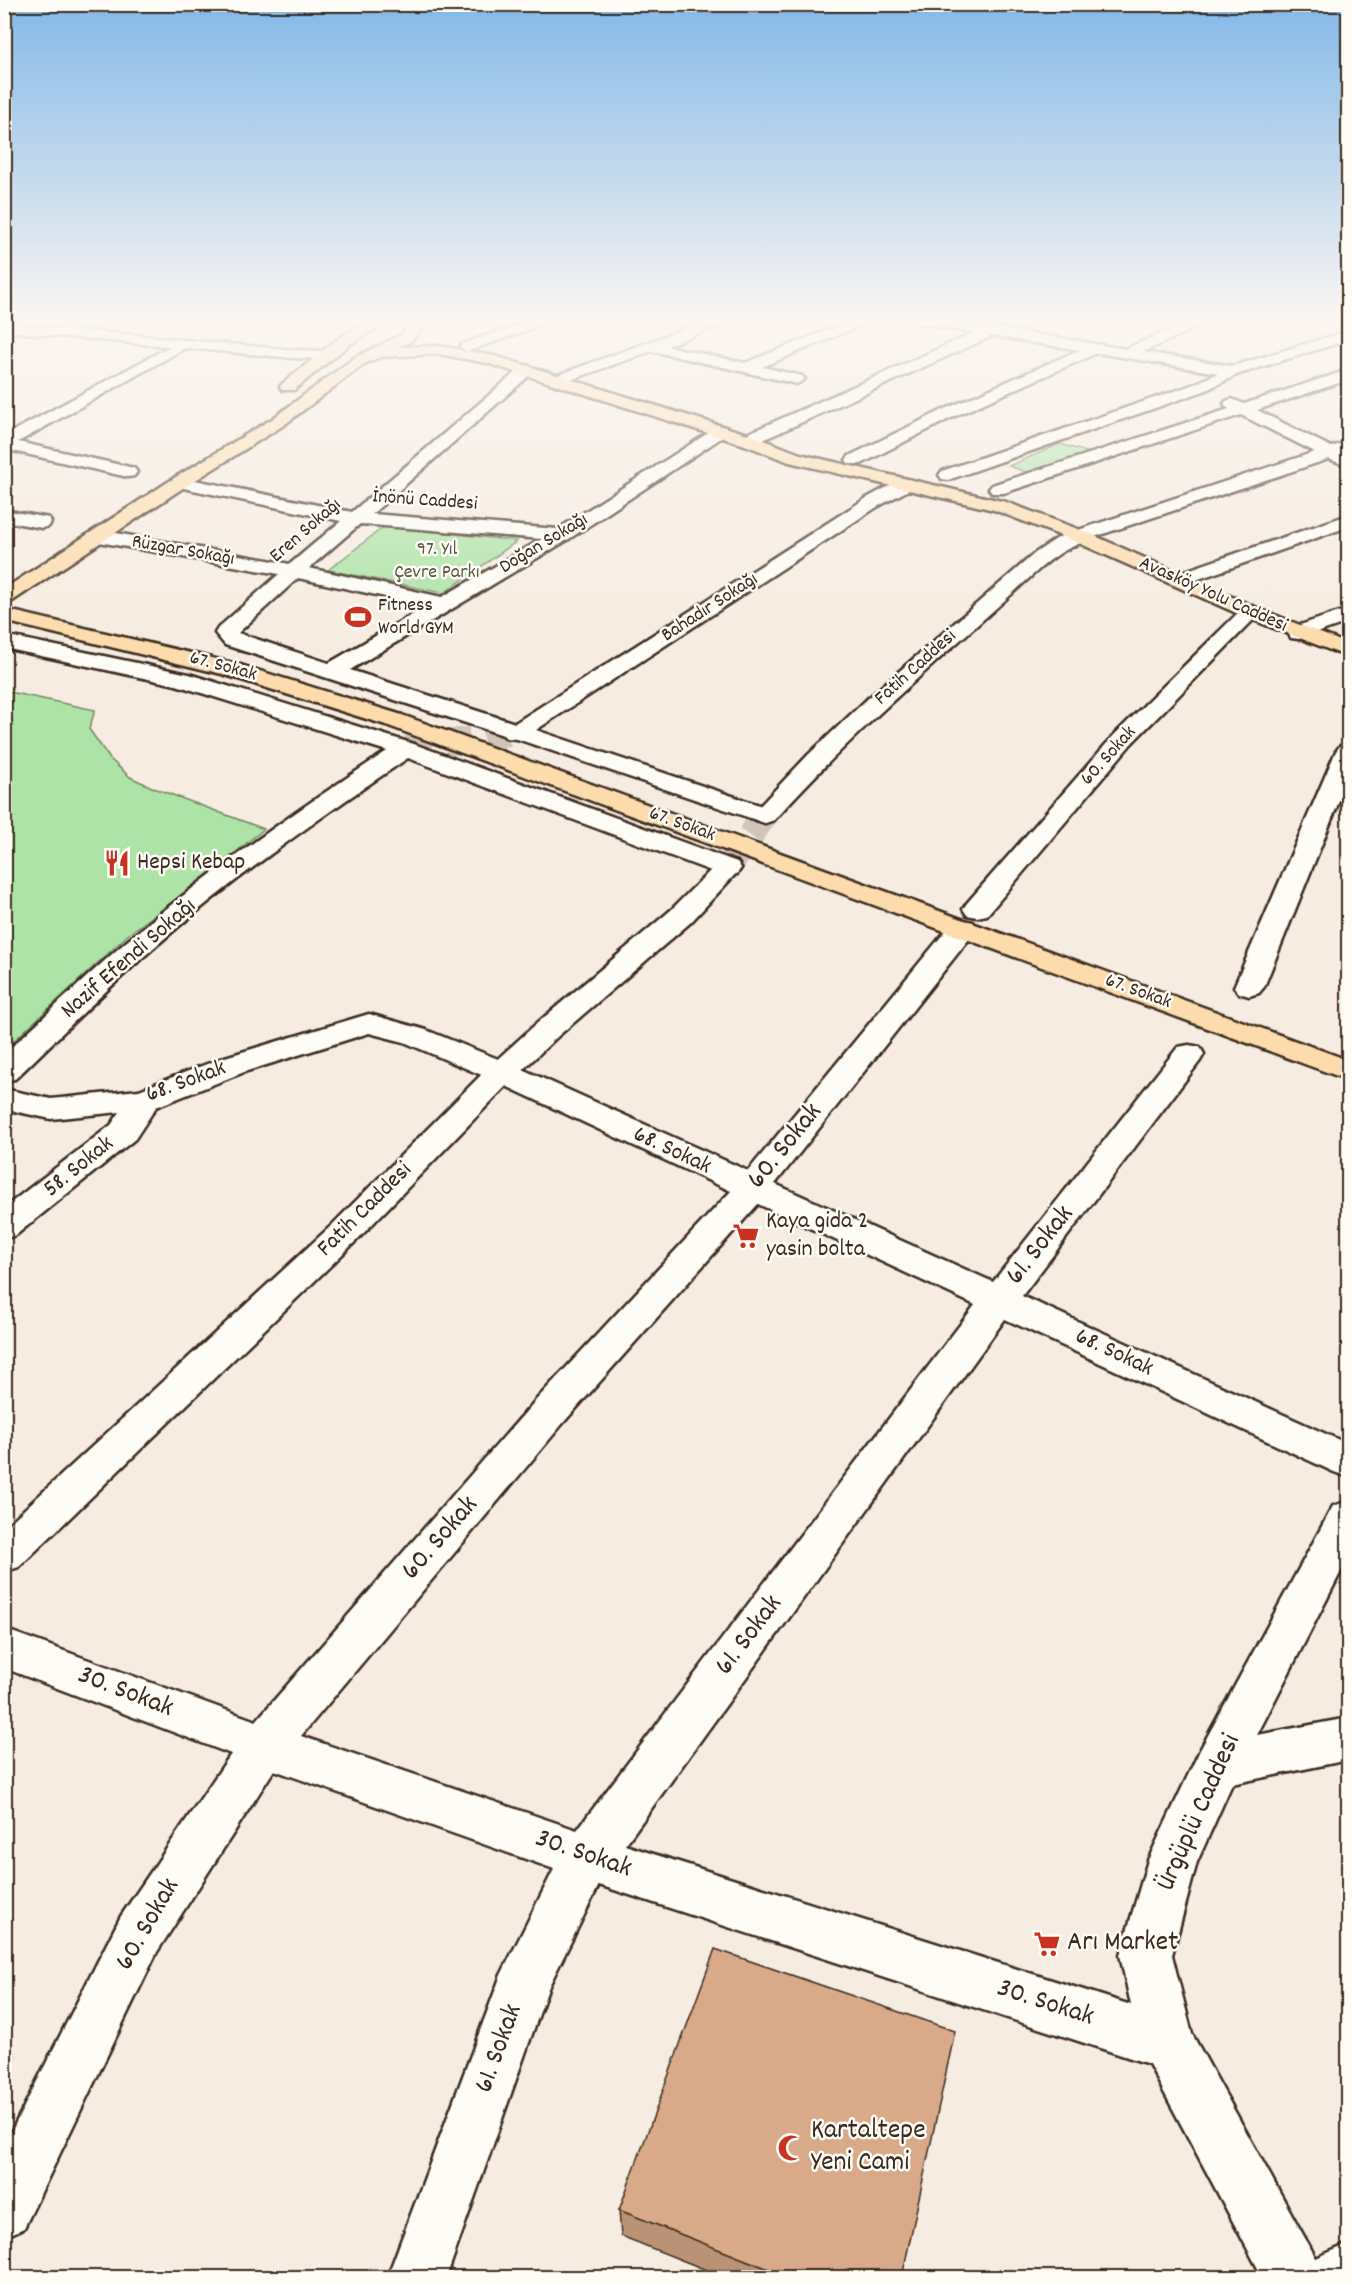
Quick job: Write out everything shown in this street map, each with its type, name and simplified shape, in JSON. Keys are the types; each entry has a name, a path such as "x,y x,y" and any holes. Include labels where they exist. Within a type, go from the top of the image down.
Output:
{"main road":[{"path":"4,598 180,482 272,425"},
{"name":"Avasköy Yolu Caddesi","path":"701,425 795,458 906,484 941,480 1180,579 1299,633 1348,651"},
{"name":"Avasköy Yolu Caddesi","path":"748,440 855,460 941,480 962,488 969,483 969,479 998,489 1063,523 1079,536"},
{"path":"4,578 194,453"},
{"name":"67. Sokak","path":"4,598 343,679 448,717 970,919 1348,1071"},
{"name":"67. Sokak","path":"4,615 180,656 328,698 970,919 1348,1046"}],"street":[{"path":"4,444 37,425"},
{"name":"Eren Sokağı","path":"226,633 239,619 463,425"},
{"path":"748,440 780,425"},
{"path":"855,460 924,425"},
{"path":"941,480 1093,425"},
{"path":"998,489 1191,425"},
{"path":"1274,425 1348,462"},
{"name":"Doğan Sokağı","path":"343,679 444,604 562,535 722,432"},
{"path":"4,444 128,472"},
{"name":"Fatih Caddesi","path":"765,815 821,754 939,647 1054,548 1079,536 1348,447"},
{"name":"İnönü Caddesi","path":"180,482 355,519 562,535"},
{"name":"Bahadır Sokağı","path":"514,733 541,718 871,503 906,484"},
{"path":"4,515 42,522"},
{"path":"1180,579 1348,521"},
{"name":"Rüzgar Sokağı","path":"99,536 294,571 444,604"},
{"name":"60. Sokak","path":"4,2208 139,1934 264,1745 550,1412 752,1189 970,919 1123,739 1250,612"},
{"path":"1299,633 1348,615"},
{"name":"67. Sokak","path":"226,633 233,640 343,679 765,815"},
{"name":"67. Sokak","path":"4,641 181,679 406,749 728,868"},
{"name":"Nazif Efendi Sokağı","path":"4,1072 84,995 168,921 350,787 406,749"},
{"path":"1249,987 1348,751"},
{"name":"Fatih Caddesi","path":"4,1556 344,1233 502,1072 546,1031 681,916 728,868"},
{"name":"68. Sokak","path":"4,1099 51,1109 144,1100 236,1064 369,1023 415,1036 502,1072 752,1189 1348,1461"},
{"name":"61. Sokak","path":"416,2277 527,1975 587,1857 999,1300 1189,1054"},
{"name":"58. Sokak","path":"4,1227 123,1132 144,1100"},
{"name":"Ürgüplü Caddesi","path":"1295,2277 1167,2043 1146,1954 1173,1860 1217,1765 1348,1518"},
{"name":"30. Sokak","path":"4,1647 264,1745 587,1857 1167,2043"},
{"path":"1217,1765 1348,1739"},
{"path":"1338,2277 1348,2273"}],"green space":[{"path":"1060,444 1094,454 1034,475 1009,466"},
{"name":"97. Yıl Çevre Parkı","path":"385,526 517,541 444,593 328,570"},
{"path":"5,691 95,710 89,729 110,759 130,777 264,829 203,879 130,933 5,1049"}],"building":[{"name":"Kartaltepe Yeni Cami","path":"715,1949 955,2031 902,2277 789,2277 619,2210"}],"tunnel":[{"path":"406,749 514,733"},
{"path":"728,868 765,815"}],"place":[{"name":"Fitness World GYM","path":"358,617"},
{"name":"Hepsi Kebap","path":"117,863"},
{"name":"Kaya gida 2 yasin bolta","path":"746,1236"},
{"name":"Arı Market","path":"1047,1944"},
{"name":"Kartaltepe Yeni Cami","path":"791,2148"}]}
